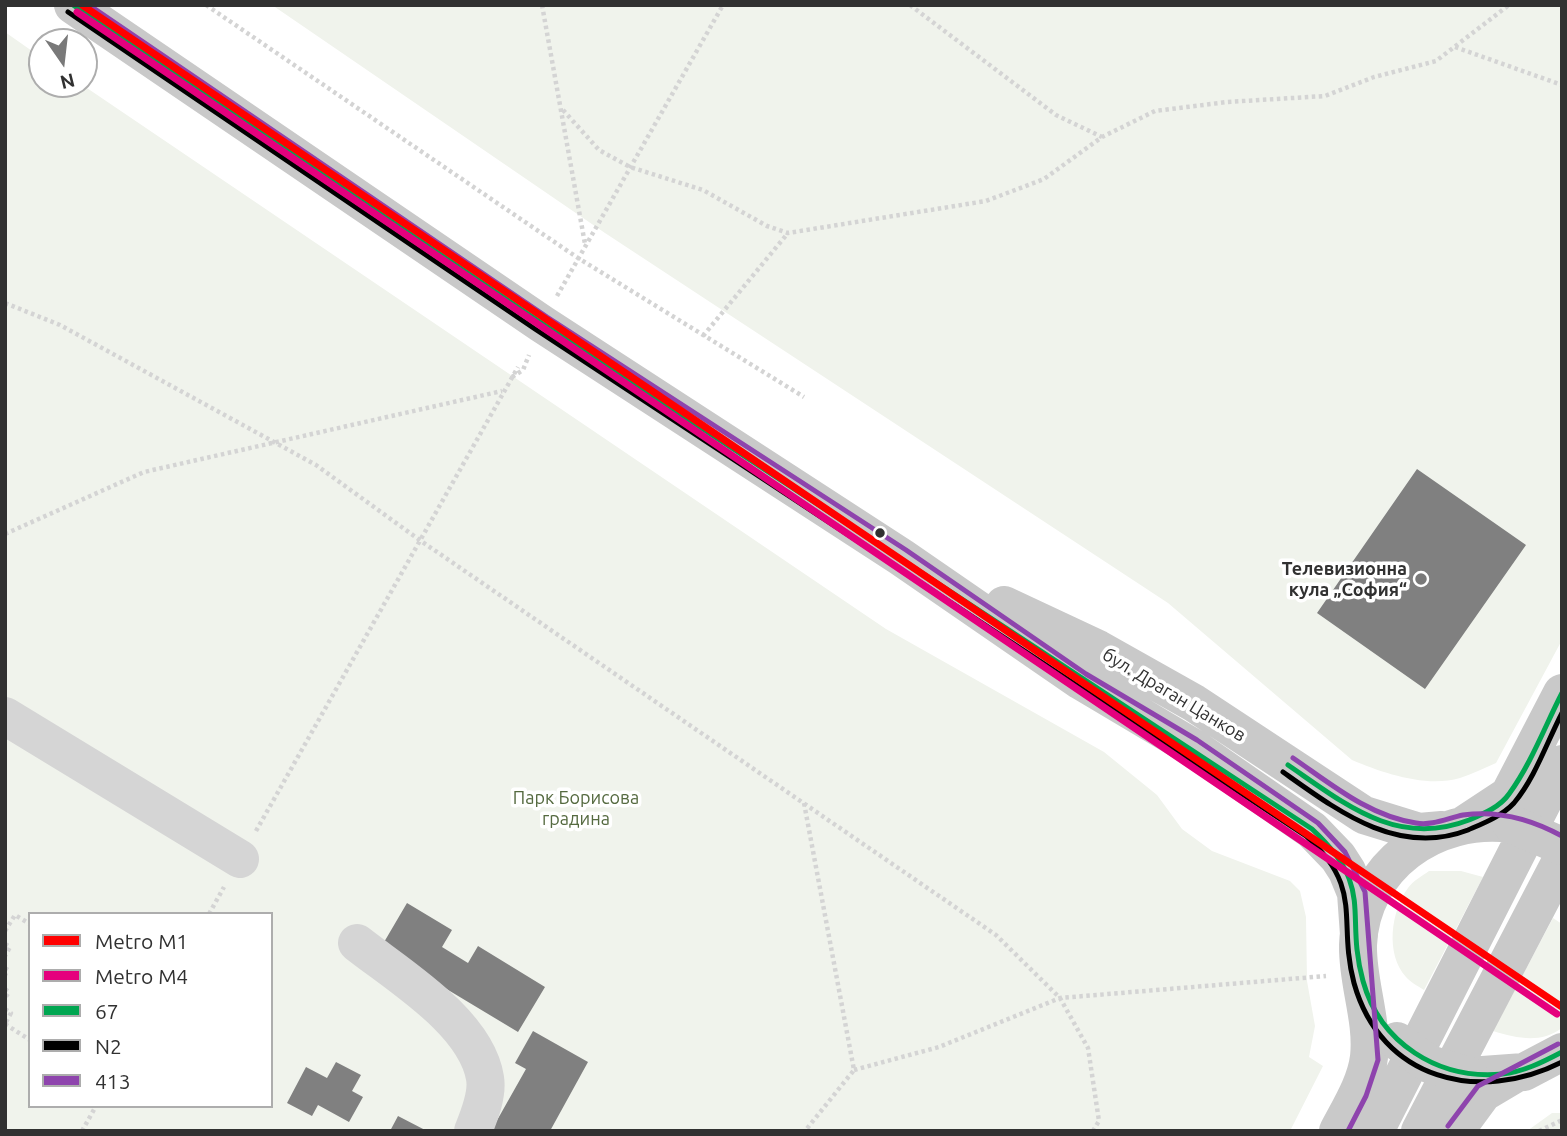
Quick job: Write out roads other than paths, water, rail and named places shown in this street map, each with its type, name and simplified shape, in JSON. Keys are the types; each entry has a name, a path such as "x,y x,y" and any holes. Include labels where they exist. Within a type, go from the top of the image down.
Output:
{"main road":[{"name":"бул. Драган Цанков","path":"73,5 542,324 901,557 1081,681 1192,747 1312,830 1338,857 1356,893 1359,935 1348,976 1369,1059 1358,1093 1338,1131"},
{"name":"бул. Драган Цанков","path":"901,557 1098,649 1194,703 1364,815 1419,832 1511,824 1562,846"},
{"path":"1359,935 1370,896 1384,874 1412,846 1453,827 1509,795 1562,692"},
{"path":"1375,1131 1562,764"},
{"path":"1420,1131 1562,859"},
{"path":"1348,976 1397,1041 1437,1068 1469,1076 1546,1061"},
{"path":"1455,1131 1483,1093 1546,1061"}],"lane":[{"path":"5,716 240,859"},
{"path":"357,943 446,1014 478,1055 486,1081 480,1114 473,1131"}],"metro line":[{"name":"M1","path":"82,5 1562,1007"},
{"name":"M4","path":"77,12 1557,1014"}],"place":[{"name":"Телевизионна кула „София“","path":"1421,579"}],"park label":[{"name":"Парк Борисова градина","path":"576,808"}]}
